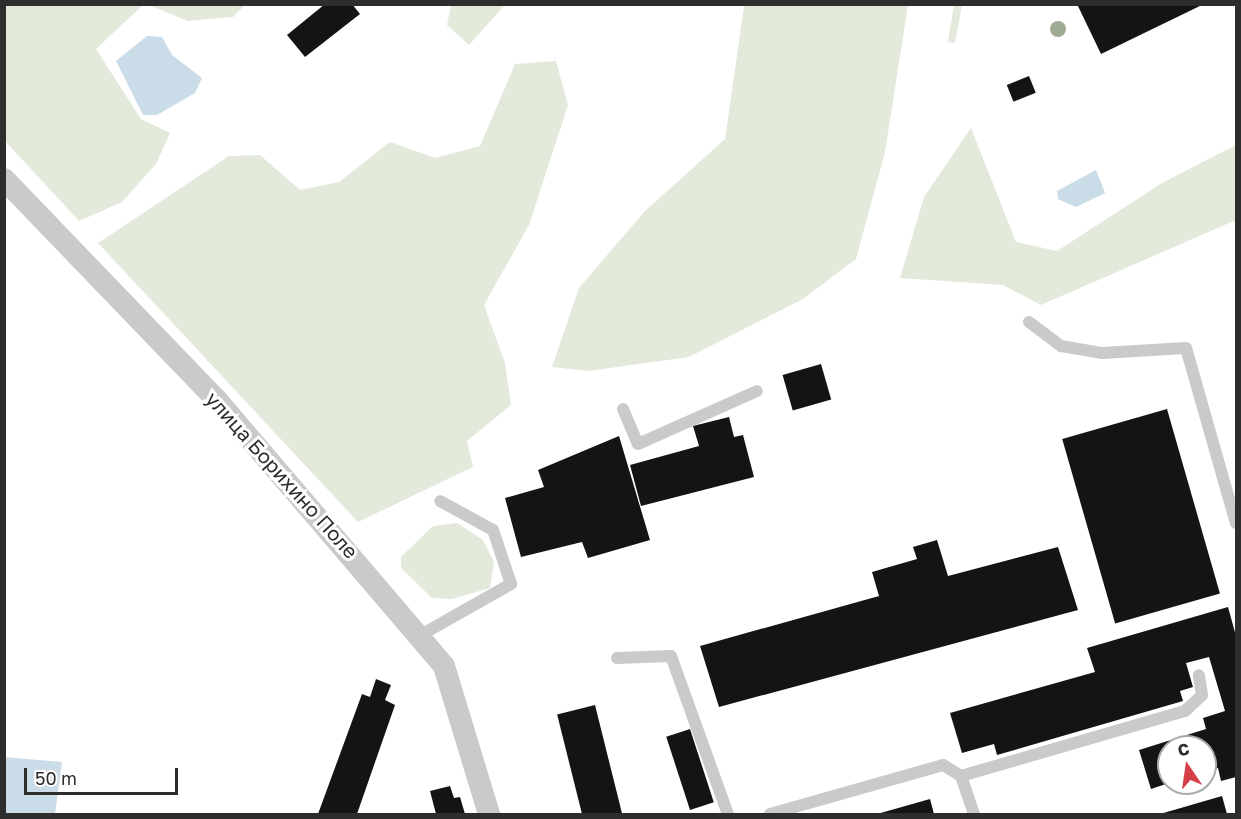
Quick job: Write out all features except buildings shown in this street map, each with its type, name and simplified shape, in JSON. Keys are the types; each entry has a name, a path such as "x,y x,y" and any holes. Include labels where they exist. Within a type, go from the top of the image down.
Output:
{"street":[{"name":"улица Борихино Поле","path":"4,179 216,399 444,666 489,814"}],"lane":[{"path":"1029,322 1061,346 1102,353 1186,348 1236,523"},
{"path":"623,409 638,444 757,391"},
{"path":"419,636 511,584 493,530 440,501"},
{"path":"617,658 671,656 728,814"},
{"path":"961,776 1185,711 1202,695 1199,675"},
{"path":"770,814 944,765 961,776 974,814"}],"shaded area":[{"path":"5,4 143,5 96,49 141,119 170,133 156,164 122,202 79,221 5,141"},
{"path":"451,4 505,5 469,45 447,25"},
{"path":"149,5 245,5 233,17 188,21"},
{"path":"908,5 885,152 856,259 803,299 689,357 588,371 552,367 579,288 644,212 725,139 744,6"},
{"path":"954,5 962,5 955,43 948,42"},
{"path":"556,61 568,105 529,225 484,305 505,363 511,405 467,441 473,467 358,522 98,243 229,156 260,155 300,190 339,182 390,142 435,158 480,146 515,64"},
{"path":"971,128 1016,242 1057,251 1162,183 1236,145 1236,220 1041,305 1003,285 900,278 924,197"},
{"path":"457,523 483,540 494,562 490,588 452,599 432,598 401,568 401,557 433,526"}],"water":[{"path":"147,36 162,37 172,55 202,78 195,93 157,115 143,115 116,61"},
{"path":"1096,170 1105,193 1076,207 1058,199 1057,191"},
{"path":"4,757 62,762 55,814 5,814"}]}
